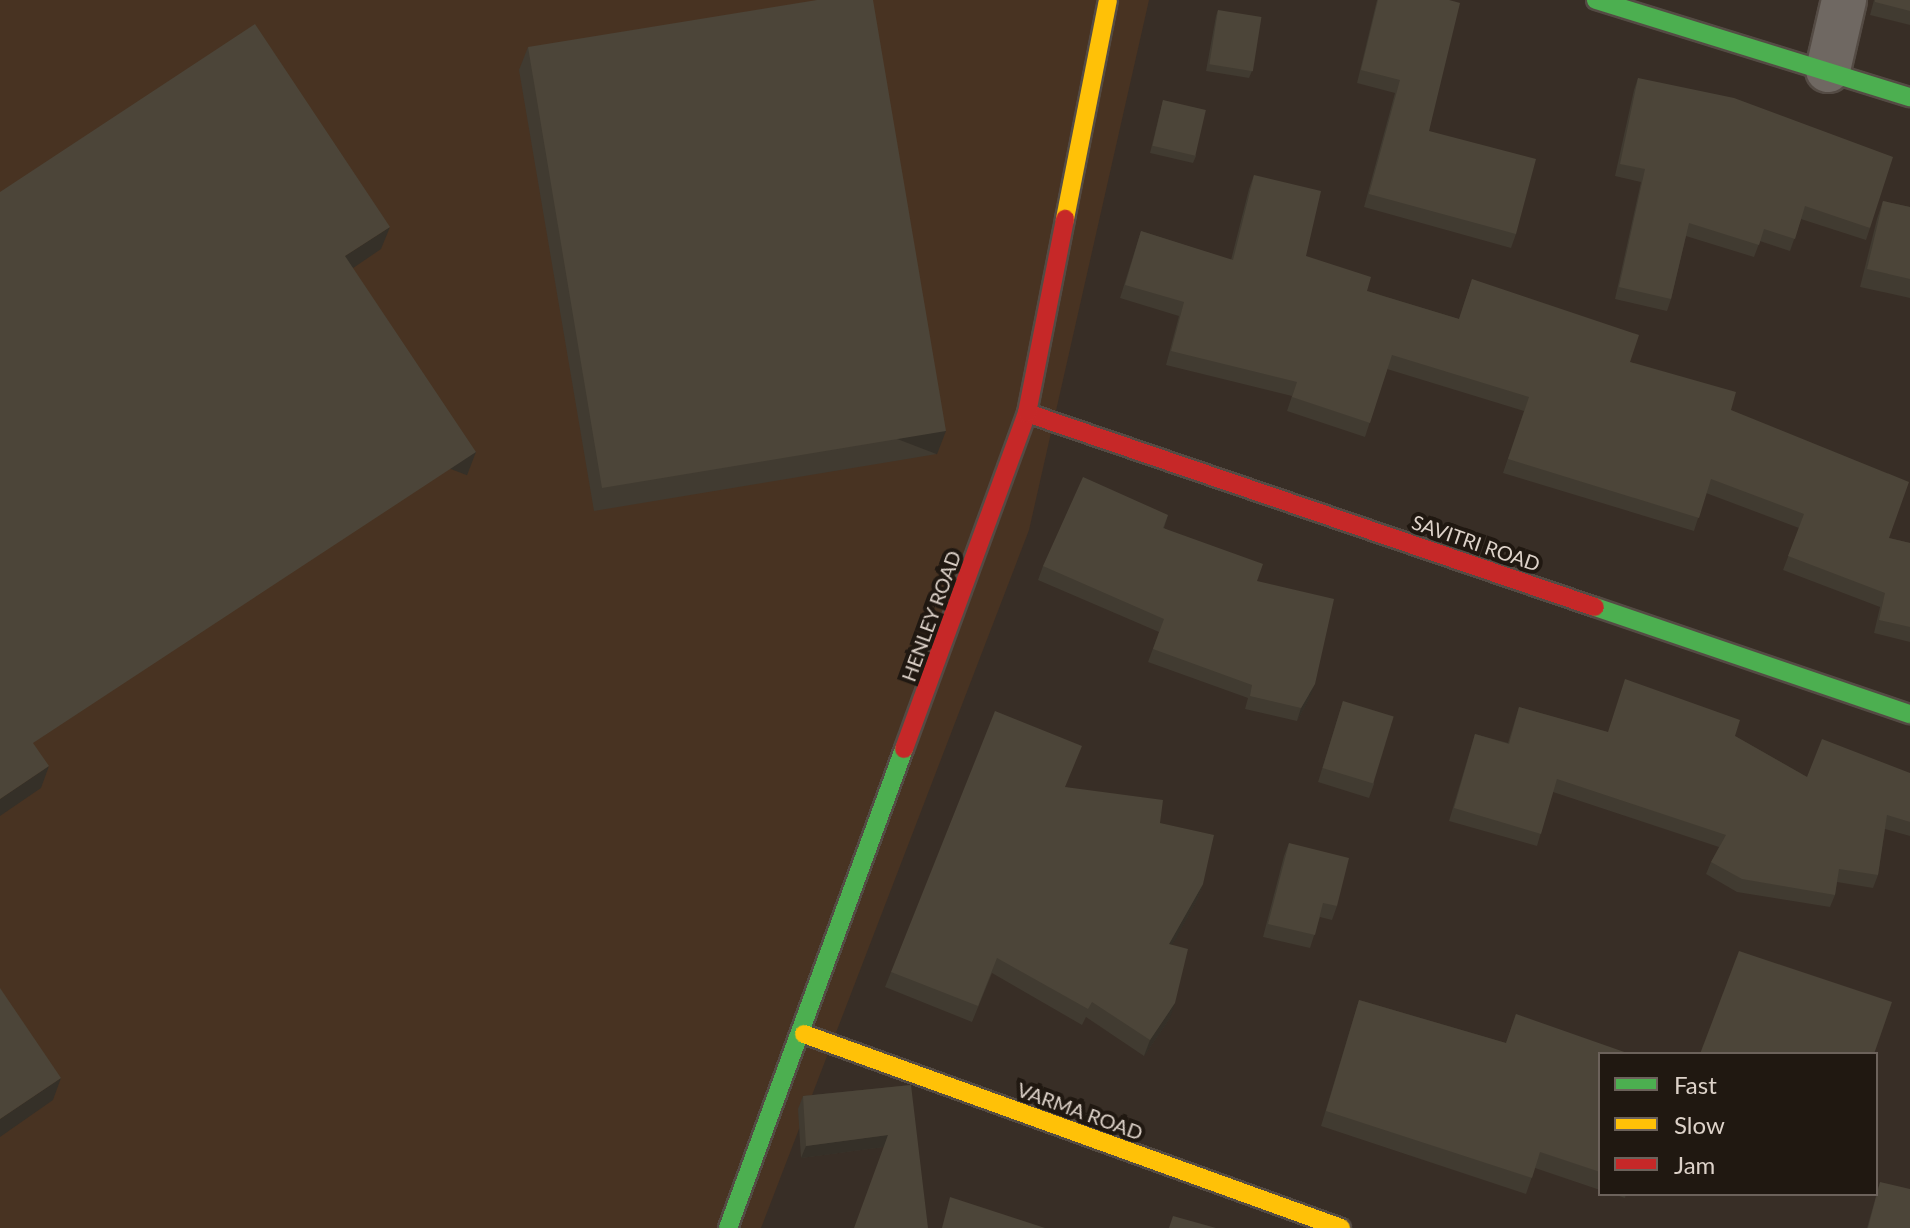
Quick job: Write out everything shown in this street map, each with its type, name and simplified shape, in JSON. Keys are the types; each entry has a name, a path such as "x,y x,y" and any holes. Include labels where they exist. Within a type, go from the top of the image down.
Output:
{"street":[{"name":"HENLEY ROAD","path":"728,1228 804,1034 1027,413 1108,0"},
{"path":"1596,0 1910,97"},
{"path":"1828,70 1844,0"},
{"name":"SAVITRI ROAD","path":"1027,413 1910,714"},
{"name":"VARMA ROAD","path":"804,1034 1341,1228"}],"shaded area":[{"path":"0,0 1149,0 1029,530 761,1228 0,1228"}],"building":[{"path":"817,0 873,0 946,431 602,488 528,47"},
{"path":"1378,0 1449,0 1460,3 1429,131 1536,159 1516,234 1369,194 1400,80 1361,70"},
{"path":"1910,0 1910,11 1875,2"},
{"path":"1218,10 1261,17 1253,71 1209,64"},
{"path":"255,24 390,227 345,256 476,452 33,743 49,766 0,799 0,192"},
{"path":"1638,78 1734,98 1893,157 1870,228 1805,206 1795,239 1764,229 1759,245 1689,223 1671,299 1619,287 1645,169 1620,164"},
{"path":"1163,100 1206,110 1195,156 1152,146"},
{"path":"1254,175 1321,191 1306,256 1371,277 1367,291 1459,319 1472,279 1639,335 1630,362 1736,392 1731,410 1909,482 1889,538 1910,543 1910,627 1879,620 1885,593 1788,556 1804,514 1711,479 1699,518 1508,459 1529,397 1392,355 1370,423 1292,397 1297,382 1171,351 1184,302 1125,285 1141,231 1233,260"},
{"path":"1883,201 1910,207 1910,279 1867,269"},
{"path":"1083,477 1168,515 1163,528 1263,564 1257,581 1334,599 1315,684 1301,708 1250,696 1252,685 1153,649 1164,619 1043,566"},
{"path":"1625,679 1740,720 1735,736 1807,777 1822,739 1910,773 1910,822 1887,815 1878,875 1839,869 1835,895 1742,879 1711,862 1726,835 1557,779 1541,834 1454,808 1475,734 1509,744 1519,707 1608,732"},
{"path":"1343,701 1394,716 1373,783 1323,768"},
{"path":"995,711 1082,746 1065,787 1163,800 1160,823 1214,835 1203,884 1169,944 1188,949 1175,1003 1150,1040 1092,1002 1088,1009 997,958 978,1006 891,972"},
{"path":"1289,843 1349,858 1337,906 1323,903 1315,935 1268,924"},
{"path":"1739,951 1892,1002 1875,1052 1701,1052"},
{"path":"0,988 61,1078 0,1119"},
{"path":"1359,1000 1506,1043 1516,1014 1624,1052 1598,1052 1598,1171 1540,1152 1532,1178 1326,1111"},
{"path":"911,1085 928,1228 854,1228 888,1135 806,1146 803,1096"},
{"path":"1880,1182 1910,1189 1910,1228 1868,1228"},
{"path":"950,1197 1045,1228 942,1228"},
{"path":"1173,1216 1216,1228 1169,1228"}],"traffic: fast":[{"path":"1596,0 1910,97"},
{"path":"1595,607 1910,714"},
{"path":"728,1228 904,749"}],"traffic: slow":[{"path":"1065,219 1108,0"},
{"path":"804,1034 1341,1228"}],"traffic: jam":[{"path":"904,749 1027,413 1065,219"},
{"path":"1027,413 1595,607"}]}
